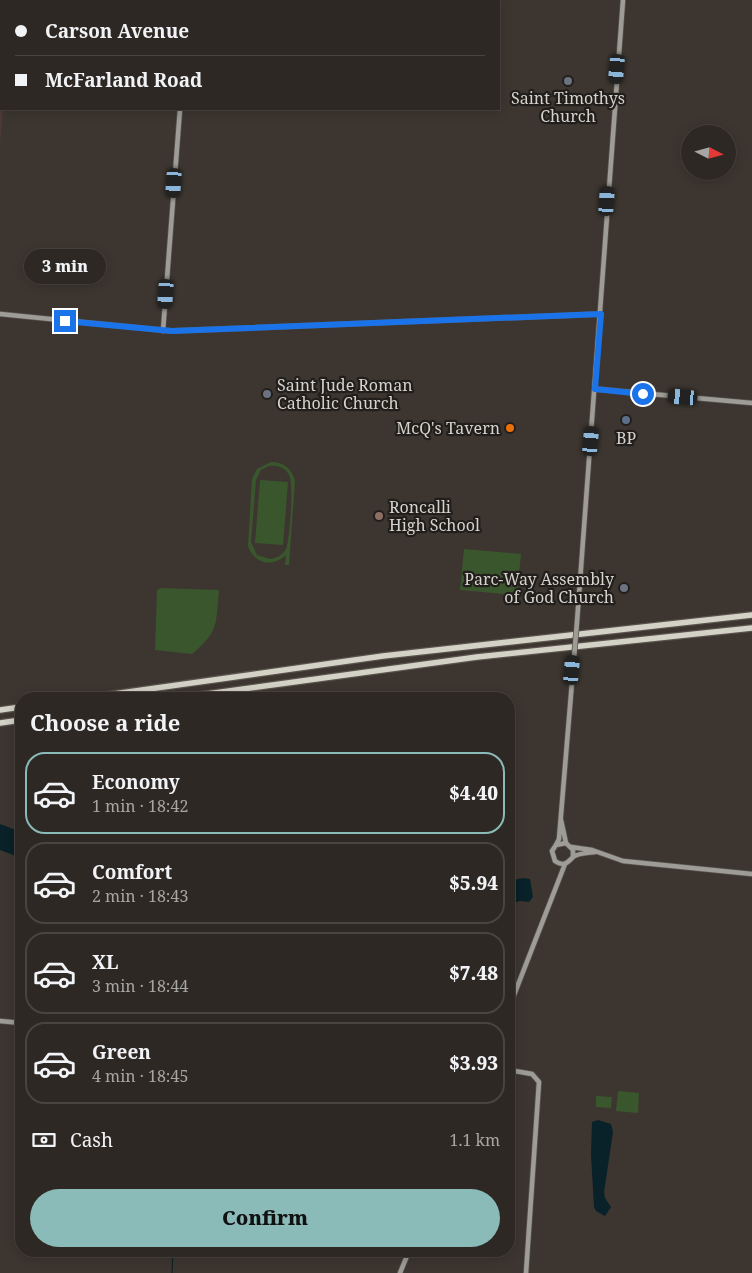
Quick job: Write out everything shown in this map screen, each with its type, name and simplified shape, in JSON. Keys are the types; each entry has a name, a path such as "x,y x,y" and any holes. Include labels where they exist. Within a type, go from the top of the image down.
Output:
{"highway":[{"path":"128,692 383,656 752,615"},
{"path":"221,692 486,656 752,628"},
{"path":"0,710 15,708"},
{"path":"0,723 15,721"}],"main road":[{"path":"556,890 558,863 552,855 559,839 601,314 601,286 623,0"},
{"path":"163,331 180,110"},
{"path":"0,314 163,331 601,314"},
{"path":"595,389 752,403"},
{"path":"561,806 566,843 571,847 596,852 623,861 752,874"},
{"path":"556,845 566,843"},
{"path":"571,847 573,857"},
{"path":"515,993 565,864 573,857 596,852"},
{"path":"558,863 565,864"},
{"path":"0,1021 15,1022"},
{"path":"515,1071 528,1073 537,1078 539,1088 526,1273"},
{"path":"400,1273 406,1257"}],"shaded area":[{"path":"0,110 3,110 0,145"}],"green space":[{"path":"271,462 276,462 287,467 294,477 289,565 285,565 286,555 275,562 269,563 259,560 254,557 248,546 252,479 257,469","holes":["269,466 278,466 287,472 290,480 291,499 286,549 280,556 270,559 257,555 251,542 256,480 261,470"]},
{"path":"260,480 288,482 283,545 255,543"},
{"path":"464,549 521,554 517,595 460,590"},
{"path":"161,588 219,590 216,619 212,633 192,654 155,650 157,590"},
{"path":"618,1091 639,1093 638,1113 616,1111"},
{"path":"596,1096 612,1097 611,1108 596,1107"}],"water":[{"path":"0,824 15,830 15,856 0,850"},
{"path":"530,879 533,897 529,902 515,902 515,880"},
{"path":"598,1120 611,1124 613,1132 604,1192 605,1198 611,1207 605,1216 596,1211 594,1207 591,1155 592,1122"}],"waterway":[{"path":"172,1273 173,1257"}],"place":[{"name":"Saint Timothys Church","path":"568,81"},
{"name":"Saint Jude Roman Catholic Church","path":"267,394"},
{"name":"BP","path":"626,420"},
{"name":"McQ's Tavern","path":"510,428"},
{"name":"Roncalli High School","path":"379,516"},
{"name":"Parc-Way Assembly of God Church","path":"624,588"}],"route":[{"path":"65,321 172,331 558,314 601,314 595,389 643,394"}]}
